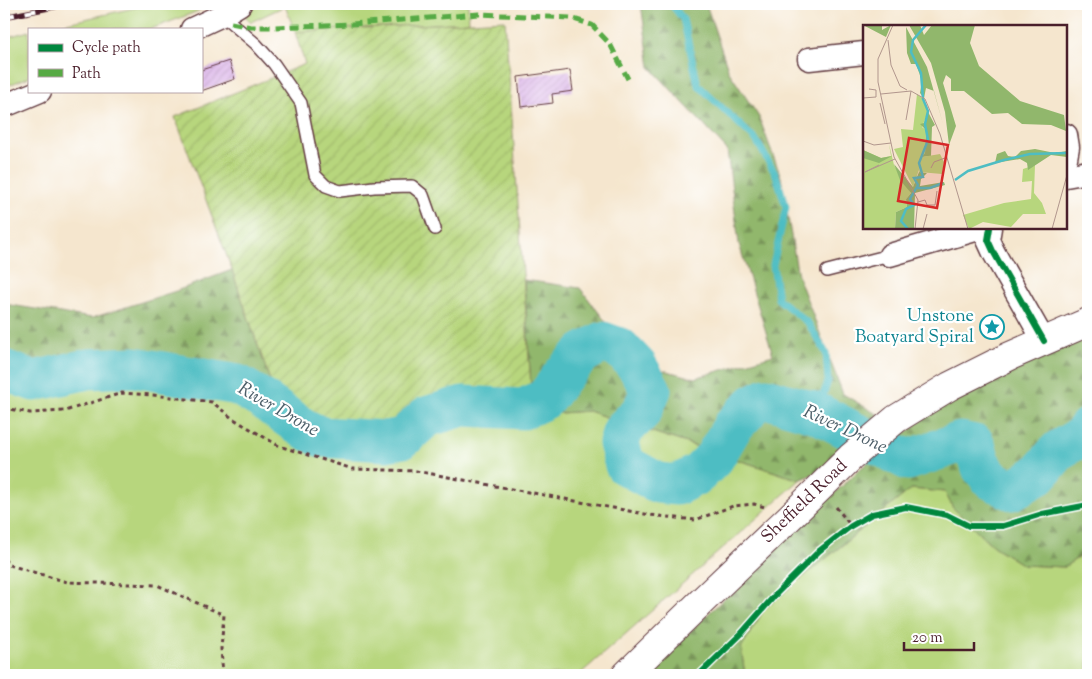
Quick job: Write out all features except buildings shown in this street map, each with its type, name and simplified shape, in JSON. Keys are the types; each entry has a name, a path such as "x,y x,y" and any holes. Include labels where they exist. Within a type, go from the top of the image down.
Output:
{"main road":[{"name":"Sheffield Road","path":"626,675 851,457 896,419 950,386 1010,356 1088,322"}],"street":[{"path":"194,28 231,9"},
{"path":"809,59 863,53"},
{"path":"4,106 38,92"},
{"path":"1067,176 1088,172"},
{"path":"890,255 979,229"},
{"path":"990,229 988,240 994,253 1044,341"}],"lane":[{"path":"231,9 256,44 274,64 301,103 316,175 326,186 340,191 374,187 412,186 423,195 435,229"},
{"path":"827,272 890,255"}],"path":[{"path":"4,408 30,413 65,411 122,393 212,402 232,418 279,446 353,469 416,471 650,515 695,520 733,506 754,504 792,516"},
{"path":"4,559 9,565 67,582 157,585 224,615 220,649 223,675"}],"green space":[{"path":"152,4 211,4 196,12 154,28 44,28"},
{"path":"251,4 468,4 469,22 295,32 285,6 251,22 240,11"},
{"path":"641,4 706,4 729,72 759,117 781,177 798,276 843,394 907,432 955,393 1028,357 1088,339 1088,551 1064,567 1023,565 993,546 953,508 945,492 911,489 765,608 741,648 745,675 644,675 861,468 905,433 800,480 588,411 533,415 524,280 580,288 638,364 695,378 773,355 739,244 727,150 650,67"},
{"path":"505,20 533,415 312,431 282,415 232,270 175,117 305,64 295,32"},
{"path":"28,31 28,77 4,87 4,38"},
{"path":"232,270 282,415 191,368 40,377 4,384 4,304 92,318 176,291"},
{"path":"191,368 313,431 588,411 800,480 579,675 4,675 4,384 40,377"},
{"path":"911,489 945,492 953,508 993,546 1023,565 1064,567 1088,551 1088,675 745,675 741,648 765,608"}],"waterway":[{"path":"671,4 683,19 698,85 756,140 776,175 786,207 773,265 778,299 808,323 826,353 828,381 817,413"},
{"name":"River Drone","path":"4,370 34,381 88,369 134,367 238,385 303,428 321,437 386,441 403,438 426,417 463,406 523,409 545,399 565,372 583,353 603,342 620,348 637,366 651,390 642,411 623,430 619,443 625,465 658,483 677,485 698,474 714,458 733,426 754,404 766,398 817,413 908,460 961,442 975,445 982,468 992,480 1012,490 1038,475 1059,450 1084,435 1088,428"}],"railway":[{"path":"4,17 68,4"}],"marked path":[{"path":"231,23 251,27 274,27 352,24 479,14 571,18 592,25 610,44 628,79"}],"cycle path":[{"path":"990,229 988,240 994,253 1044,341"},
{"path":"699,675 741,634 777,593 819,551 851,526 872,514 906,507 947,515 969,526 1003,526 1042,514 1088,505"}],"place":[{"name":"Unstone Boatyard Spiral","path":"992,327"}]}
